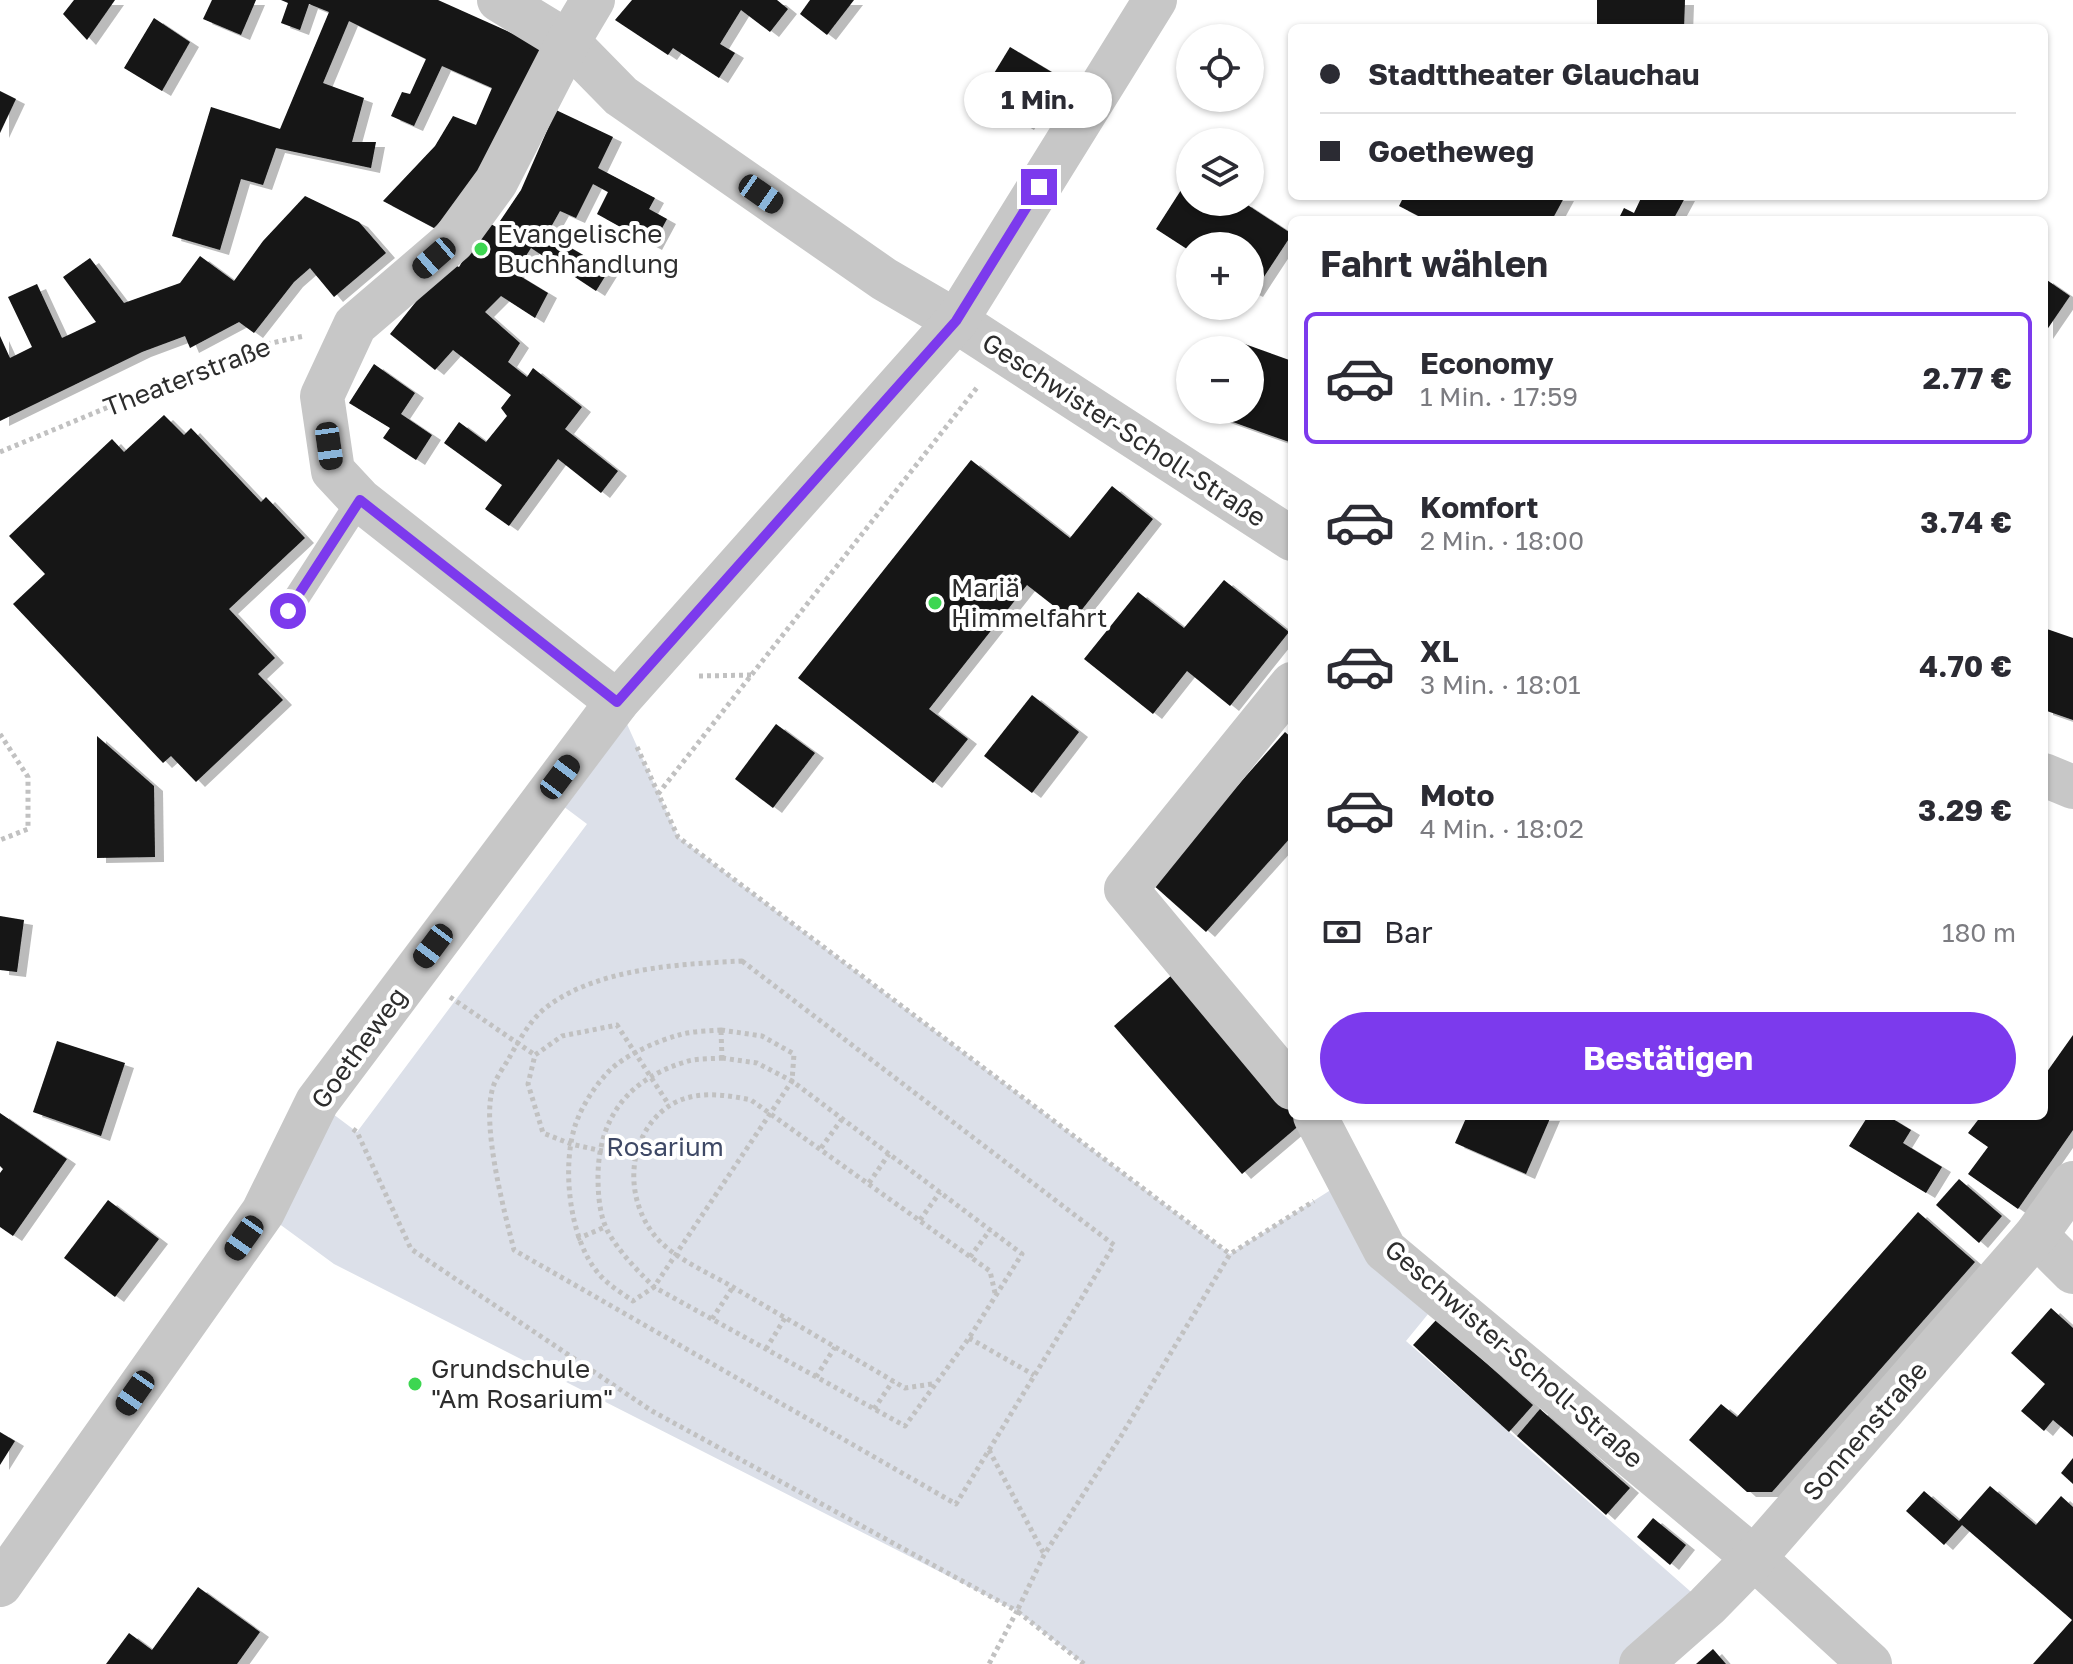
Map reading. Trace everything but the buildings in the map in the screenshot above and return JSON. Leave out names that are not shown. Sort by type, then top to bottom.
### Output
[{"type":"street","name":"Geschwister-Scholl-Straße","points":[[499,0],[568,42],[621,96],[884,279],[956,321],[1288,536]]},
{"type":"street","points":[[593,0],[496,182],[453,241],[355,325],[322,396],[333,471],[360,500],[617,702]]},
{"type":"street","name":"Goetheweg","points":[[0,1585],[263,1212],[317,1102],[617,702],[956,321],[1155,0]]},
{"type":"street","points":[[1288,689],[1126,889],[1288,1083]]},
{"type":"street","points":[[2048,777],[2073,787]]},
{"type":"street","name":"Geschwister-Scholl-Straße","points":[[1317,1120],[1385,1250],[1754,1558],[1870,1664]]},
{"type":"street","name":"Sonnenstraße","points":[[1641,1664],[1707,1606],[1754,1558],[2036,1235],[2073,1183]]},
{"type":"street","points":[[2036,1235],[2073,1272]]},
{"type":"lane","points":[[288,611],[360,500]]},
{"type":"path","name":"Theaterstraße","points":[[0,452],[253,347],[355,325]]},
{"type":"path","points":[[658,794],[1004,353]]},
{"type":"path","points":[[617,702],[678,837],[1230,1254]]},
{"type":"path","points":[[0,734],[28,777],[28,829],[0,840]]},
{"type":"path","points":[[742,961],[1114,1245],[1034,1375],[956,1504],[514,1250],[498,1190],[490,1124],[493,1087],[517,1043],[546,1007],[590,983],[679,964],[742,961]]},
{"type":"path","points":[[414,972],[535,1055]]},
{"type":"path","points":[[634,1158],[571,1144],[543,1133],[528,1084],[535,1055],[562,1036],[617,1025],[669,1105]]},
{"type":"path","points":[[721,1030],[722,1058]]},
{"type":"path","points":[[721,1030],[762,1036],[794,1054],[792,1081],[654,1287],[633,1301],[599,1275],[577,1239],[570,1197],[571,1144],[576,1123],[589,1096],[610,1069],[636,1053],[679,1034],[721,1030]]},
{"type":"path","points":[[722,1058],[757,1063],[792,1081],[1022,1254],[969,1338],[905,1426],[654,1287],[626,1259],[605,1227],[598,1196],[599,1149],[612,1112],[651,1077],[686,1061],[722,1058]]},
{"type":"path","points":[[933,1384],[905,1388],[676,1253],[656,1238],[640,1214],[634,1190],[634,1158],[645,1131],[669,1105],[689,1097],[719,1093],[751,1100],[990,1271],[995,1294]]},
{"type":"path","points":[[821,1148],[842,1119]]},
{"type":"path","points":[[357,1132],[411,1249],[652,1411],[1017,1611],[1084,1664]]},
{"type":"path","points":[[869,1183],[889,1154]]},
{"type":"path","points":[[989,1664],[1044,1555],[1121,1436],[1230,1254],[1348,1179]]},
{"type":"path","points":[[920,1220],[940,1192]]},
{"type":"path","points":[[577,1239],[605,1227]]},
{"type":"path","points":[[970,1257],[990,1230]]},
{"type":"path","points":[[712,1319],[733,1287]]},
{"type":"path","points":[[766,1349],[785,1318]]},
{"type":"path","points":[[969,1338],[1034,1375]]},
{"type":"path","points":[[816,1377],[835,1347]]},
{"type":"path","points":[[874,1409],[893,1381]]},
{"type":"path","points":[[989,1449],[1044,1555]]},
{"type":"green space","name":"Rosarium","points":[[617,702],[678,837],[1230,1254],[1348,1179],[1442,1297],[1406,1341],[1707,1606],[1641,1664],[1084,1664],[1017,1611],[334,1264],[263,1212],[317,1102],[357,1132],[587,824],[547,794]]},
{"type":"place","name":"Evangelische Buchhandlung","points":[[481,249]]},
{"type":"place","name":"Mariä Himmelfahrt","points":[[935,603]]},
{"type":"place","name":"Grundschule \"Am Rosarium\"","points":[[415,1384]]},
{"type":"route","points":[[288,611],[360,500],[617,702],[956,321],[1039,187]]}]
